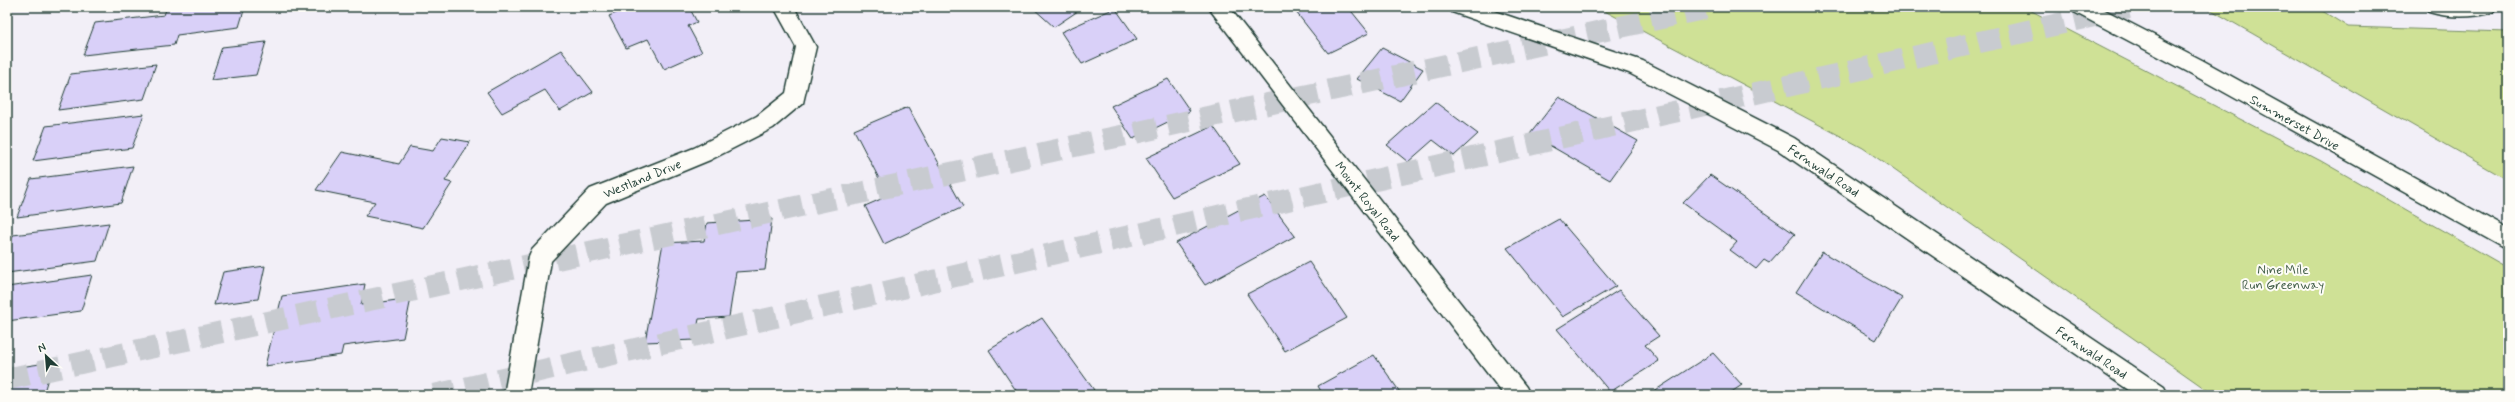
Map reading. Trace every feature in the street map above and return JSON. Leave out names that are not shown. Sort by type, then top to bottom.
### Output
[{"type":"street","name":"Westland Drive","points":[[516,395],[540,257],[550,246],[598,196],[702,154],[765,122],[796,97],[806,47],[784,7]]},
{"type":"street","name":"Mount Royal Road","points":[[1218,7],[1518,395]]},
{"type":"street","name":"Fernwald Road","points":[[1459,7],[1636,68],[1786,144],[2156,395]]},
{"type":"street","name":"Summerset Drive","points":[[2081,7],[2195,66],[2508,240]]},
{"type":"lane","points":[[2435,7],[2458,10],[2487,7]]},
{"type":"green space","name":"Nine Mile Run Greenway","points":[[1597,7],[2024,7],[2321,161],[2508,268],[2508,395],[2214,395],[1863,148]]},
{"type":"green space","points":[[2206,7],[2316,7],[2348,27],[2508,32],[2508,180]]},
{"type":"building","points":[[167,7],[245,7],[239,27],[177,35],[174,45],[83,55],[95,23],[164,15]]},
{"type":"building","points":[[619,7],[689,7],[697,22],[688,26],[702,52],[664,69],[648,39],[626,48],[609,16],[621,11]]},
{"type":"building","points":[[1032,7],[1084,7],[1054,27]]},
{"type":"building","points":[[1292,7],[1348,7],[1369,33],[1328,53]]},
{"type":"building","points":[[1115,8],[1137,39],[1082,64],[1061,32]]},
{"type":"building","points":[[266,42],[256,75],[211,80],[222,47]]},
{"type":"building","points":[[1382,48],[1423,69],[1400,101],[1357,79]]},
{"type":"building","points":[[561,50],[593,92],[560,111],[545,90],[502,113],[487,92]]},
{"type":"building","points":[[156,64],[144,99],[58,110],[71,74]]},
{"type":"building","points":[[1168,79],[1190,111],[1133,139],[1111,106]]},
{"type":"building","points":[[1559,97],[1638,141],[1610,180],[1530,134]]},
{"type":"building","points":[[1435,102],[1478,134],[1454,156],[1433,140],[1408,162],[1387,145]]},
{"type":"building","points":[[908,107],[963,207],[884,244],[865,206],[888,196],[854,130]]},
{"type":"building","points":[[144,114],[132,148],[33,161],[46,126]]},
{"type":"building","points":[[1213,126],[1240,164],[1172,197],[1146,158]]},
{"type":"building","points":[[442,137],[470,142],[445,181],[452,183],[423,228],[365,216],[375,202],[316,190],[342,152],[399,164],[410,147],[433,151]]},
{"type":"building","points":[[133,166],[121,203],[17,217],[31,179]]},
{"type":"building","points":[[1710,175],[1795,234],[1769,263],[1764,260],[1756,269],[1730,250],[1737,242],[1683,203]]},
{"type":"building","points":[[1265,196],[1295,236],[1205,285],[1176,243]]},
{"type":"building","points":[[772,219],[765,270],[736,272],[729,317],[699,319],[695,340],[645,342],[663,243],[704,241],[707,223]]},
{"type":"building","points":[[1559,219],[1616,286],[1563,317],[1507,248]]},
{"type":"building","points":[[109,223],[97,261],[7,273],[7,252],[13,235]]},
{"type":"building","points":[[1822,252],[1902,298],[1876,340],[1796,292]]},
{"type":"building","points":[[1309,262],[1347,318],[1285,351],[1247,294]]},
{"type":"building","points":[[265,266],[258,299],[214,305],[223,272]]},
{"type":"building","points":[[92,275],[81,311],[7,321],[7,287]]},
{"type":"building","points":[[365,284],[361,305],[411,298],[403,338],[343,346],[341,355],[265,366],[282,296]]},
{"type":"building","points":[[1619,290],[1659,336],[1645,345],[1659,361],[1610,392],[1557,329]]},
{"type":"building","points":[[1042,318],[1094,390],[1086,395],[1019,395],[989,350]]},
{"type":"building","points":[[1713,353],[1742,385],[1727,395],[1648,395]]},
{"type":"building","points":[[1374,355],[1402,395],[1323,395],[1318,386]]},
{"type":"building","points":[[53,362],[43,395],[7,395],[7,369]]},
{"type":"tunnel","points":[[7,379],[1712,7]]},
{"type":"tunnel","points":[[434,395],[2133,7]]}]
